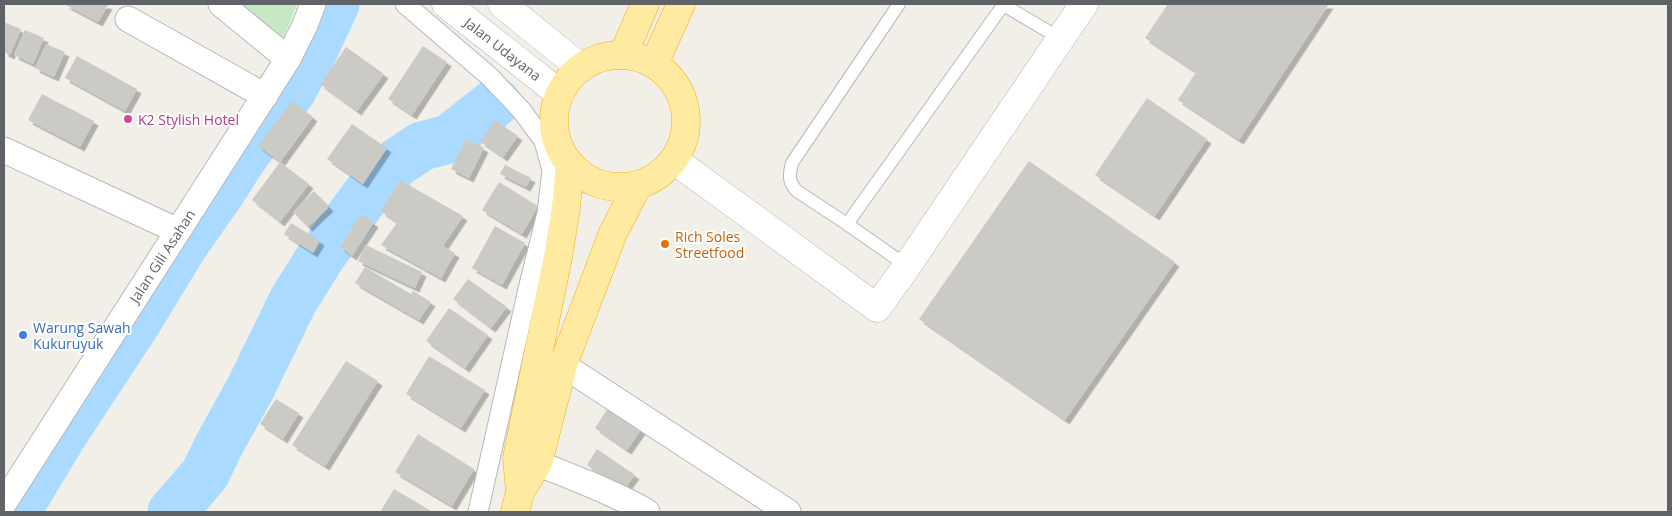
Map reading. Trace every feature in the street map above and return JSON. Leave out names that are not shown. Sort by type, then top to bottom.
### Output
[{"type":"highway","points":[[622,55],[645,4]]},
{"type":"highway","points":[[654,64],[681,4]]},
{"type":"highway","points":[[622,55],[645,59],[663,71],[677,88],[685,108],[686,130],[684,140],[674,160],[658,176],[638,185],[606,186],[586,178],[570,164],[558,146],[554,115],[560,94],[569,80],[581,68],[601,58],[622,55]]},
{"type":"highway","points":[[528,461],[566,208],[570,164]]},
{"type":"highway","points":[[517,502],[528,461],[613,233],[638,185]]},
{"type":"street","points":[[221,4],[288,59]]},
{"type":"street","name":"Jalan Gili Asahan","points":[[4,503],[10,479],[178,231],[288,59],[313,4]]},
{"type":"street","points":[[404,4],[490,77],[522,111],[544,141],[552,170],[547,213],[528,285],[478,512]]},
{"type":"street","name":"Jalan Udayana","points":[[446,4],[560,94]]},
{"type":"street","points":[[502,4],[581,68]]},
{"type":"street","points":[[674,160],[877,308],[1084,4]]},
{"type":"street","points":[[128,19],[265,96]]},
{"type":"street","points":[[4,150],[178,231]]},
{"type":"street","points":[[563,366],[788,512]]},
{"type":"street","points":[[528,461],[581,480],[637,505],[647,512]]},
{"type":"lane","points":[[899,4],[792,163],[789,179],[797,191],[907,266]]},
{"type":"lane","points":[[847,224],[1003,4],[1061,39]]},
{"type":"green space","points":[[230,4],[297,4],[280,46]]},
{"type":"building","points":[[64,4],[106,4],[108,5],[98,22]]},
{"type":"building","points":[[1168,4],[1329,4],[1239,140],[1178,100],[1196,72],[1145,38]]},
{"type":"building","points":[[4,22],[21,29],[10,55],[4,52]]},
{"type":"building","points":[[25,30],[44,38],[33,64],[14,55]]},
{"type":"building","points":[[46,44],[65,52],[54,77],[35,68]]},
{"type":"building","points":[[423,46],[447,62],[412,115],[388,99]]},
{"type":"building","points":[[346,47],[384,74],[357,111],[320,84]]},
{"type":"building","points":[[77,56],[137,89],[125,111],[65,78]]},
{"type":"building","points":[[42,94],[94,121],[80,147],[28,120]]},
{"type":"building","points":[[1147,98],[1207,139],[1155,216],[1095,175]]},
{"type":"building","points":[[292,101],[313,117],[280,162],[258,146]]},
{"type":"building","points":[[495,120],[518,136],[503,157],[480,141]]},
{"type":"building","points":[[352,124],[387,148],[363,184],[327,159]]},
{"type":"building","points":[[466,139],[484,148],[469,178],[451,169]]},
{"type":"building","points":[[1029,161],[1175,262],[1065,420],[919,319]]},
{"type":"building","points":[[280,162],[309,184],[280,222],[252,200]]},
{"type":"building","points":[[505,165],[531,178],[526,187],[500,174]]},
{"type":"building","points":[[400,180],[463,216],[443,246],[455,253],[441,278],[381,245],[397,223],[381,211]]},
{"type":"building","points":[[499,182],[538,206],[522,234],[482,210]]},
{"type":"building","points":[[314,191],[329,207],[308,227],[293,212]]},
{"type":"building","points":[[361,214],[374,223],[352,256],[340,247]]},
{"type":"building","points":[[291,223],[320,241],[313,253],[284,234]]},
{"type":"building","points":[[495,226],[525,243],[502,285],[472,268]]},
{"type":"building","points":[[366,245],[422,272],[415,288],[358,261]]},
{"type":"building","points":[[365,267],[411,294],[413,291],[431,302],[419,320],[355,283]]},
{"type":"building","points":[[468,279],[507,307],[491,328],[453,299]]},
{"type":"building","points":[[449,308],[488,335],[465,368],[426,341]]},
{"type":"building","points":[[429,356],[485,390],[461,428],[406,394]]},
{"type":"building","points":[[346,361],[378,381],[325,466],[292,445]]},
{"type":"building","points":[[276,399],[299,413],[283,439],[260,424]]},
{"type":"building","points":[[608,408],[641,430],[627,450],[595,428]]},
{"type":"building","points":[[418,434],[474,469],[452,506],[395,472]]},
{"type":"building","points":[[597,449],[635,475],[623,491],[587,465]]},
{"type":"building","points":[[394,489],[433,512],[380,512]]},
{"type":"waterway","points":[[16,512],[63,434],[136,323],[183,246],[243,157],[292,90],[335,4]]},
{"type":"waterway","points":[[172,512],[205,474],[250,389],[293,301],[321,256],[375,183],[398,162],[422,146],[449,139],[496,102]]},
{"type":"place","name":"K2 Stylish Hotel","points":[[128,119]]},
{"type":"place","name":"Rich Soles Streetfood","points":[[665,244]]},
{"type":"place","name":"Warung Sawah Kukuruyuk","points":[[23,335]]}]
